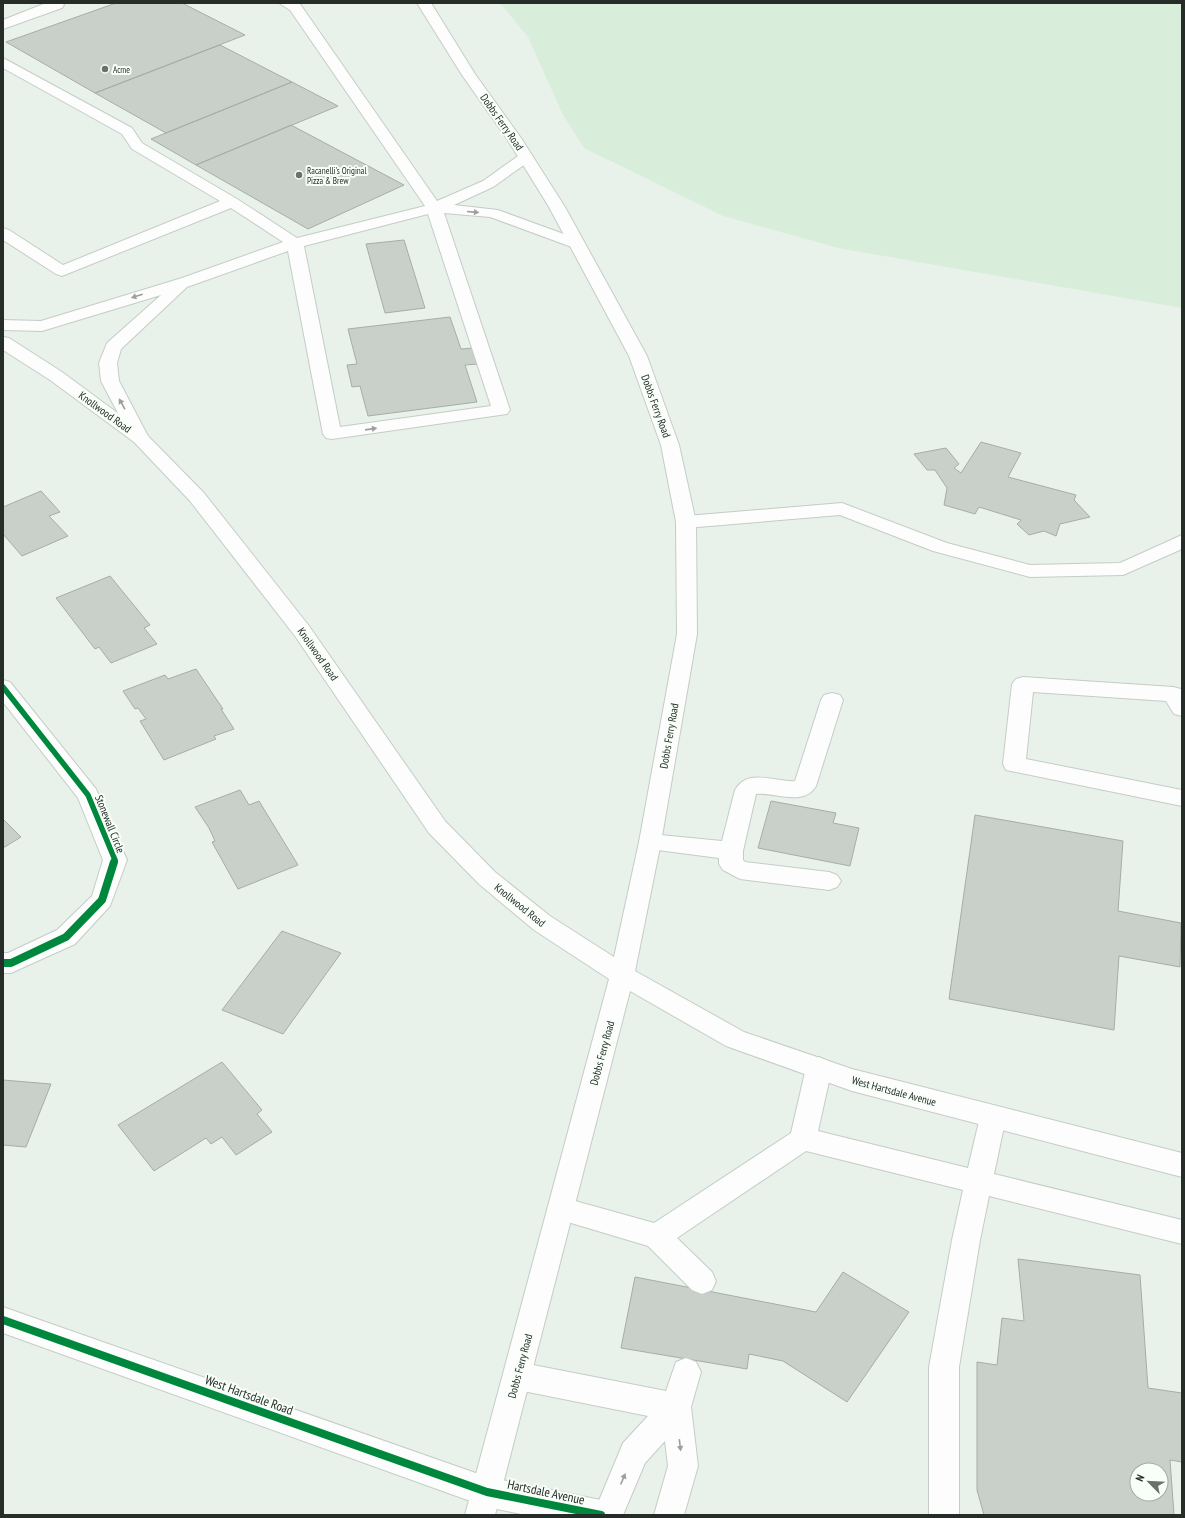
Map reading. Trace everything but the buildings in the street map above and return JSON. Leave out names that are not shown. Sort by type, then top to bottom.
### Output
[{"type":"main road","points":[[3,62],[127,131],[137,146],[232,202],[295,243],[332,434],[501,410],[434,208],[295,7],[286,3]]},
{"type":"main road","name":"Dobbs Ferry Road","points":[[426,3],[469,75],[526,157],[577,244],[638,356],[670,445],[686,522],[687,634],[650,842],[622,975],[484,1503]]},
{"type":"main road","points":[[3,25],[58,4]]},
{"type":"main road","points":[[3,325],[42,326],[188,280],[295,243],[434,208],[488,184],[526,157]]},
{"type":"main road","points":[[3,233],[62,271],[232,202]]},
{"type":"main road","points":[[434,208],[492,214],[577,244]]},
{"type":"main road","points":[[140,438],[110,381],[108,363],[113,346],[168,295],[188,280]]},
{"type":"main road","name":"Knollwood Road","points":[[3,342],[56,376],[140,438],[197,497],[302,631],[437,826],[487,878],[542,923],[622,975]]},
{"type":"main road","points":[[686,522],[842,509],[940,547],[1030,571],[1123,569],[1182,541]]},
{"type":"main road","points":[[1182,709],[1173,694],[1023,684],[1014,764],[1182,798]]},
{"type":"main road","name":"Stonewall Circle","points":[[3,687],[88,795],[115,860],[102,900],[66,937],[12,963],[3,963]]},
{"type":"main road","points":[[829,881],[740,870],[731,864],[730,851],[746,790],[753,785],[797,790],[805,786],[832,700]]},
{"type":"main road","points":[[650,842],[730,851]]},
{"type":"main road","name":"West Hartsdale Avenue","points":[[622,975],[735,1039],[852,1080],[1182,1165]]},
{"type":"main road","points":[[657,1236],[803,1139],[818,1068]]},
{"type":"main road","points":[[944,1515],[944,1367],[966,1240],[993,1117]]},
{"type":"main road","points":[[803,1139],[1182,1232]]},
{"type":"main road","points":[[561,1209],[657,1236],[702,1280]]},
{"type":"main road","name":"West Hartsdale Road","points":[[3,1320],[484,1503]]},
{"type":"main road","points":[[669,1515],[683,1466],[676,1407],[686,1372]]},
{"type":"main road","points":[[518,1376],[676,1407]]},
{"type":"main road","points":[[608,1515],[634,1452],[676,1407]]},
{"type":"main road","name":"Hartsdale Avenue","points":[[484,1503],[601,1515]]},
{"type":"green space","points":[[500,3],[1182,3],[1182,308],[838,248],[723,216],[584,148],[563,115],[528,37]]},
{"type":"cycle path","points":[[3,687],[88,795],[115,860],[102,900],[66,937],[11,963],[3,963]]},
{"type":"cycle path","points":[[3,1320],[487,1492],[601,1515]]},
{"type":"place","name":"Acme","points":[[105,69]]},
{"type":"place","name":"Racanelli's Original Pizza & Brew","points":[[299,175]]}]
